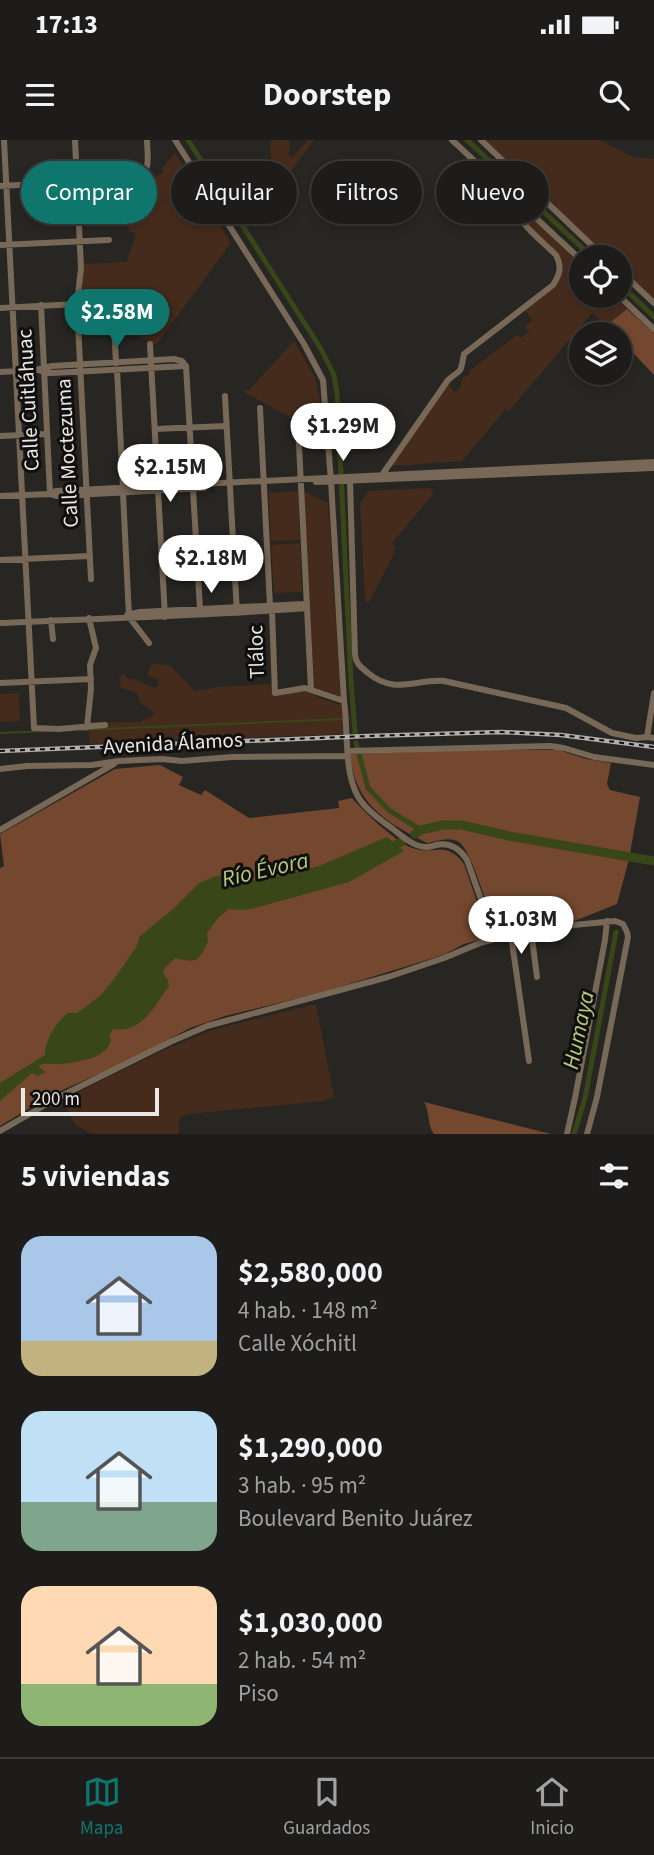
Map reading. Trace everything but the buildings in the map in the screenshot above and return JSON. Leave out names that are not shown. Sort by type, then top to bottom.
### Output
[{"type":"street","points":[[5,140],[3,185],[10,244],[34,728],[105,726]]},
{"type":"street","name":"Calle Moctezuma","points":[[75,140],[76,161]]},
{"type":"street","points":[[147,140],[148,161]]},
{"type":"street","points":[[174,140],[321,375],[326,396],[333,479],[347,763],[355,792],[375,816],[418,845],[430,847],[444,844],[454,846],[462,852],[495,939]]},
{"type":"street","points":[[452,140],[475,161]]},
{"type":"street","points":[[481,140],[591,245]]},
{"type":"street","points":[[3,185],[21,184]]},
{"type":"street","name":"Calle Moctezuma","points":[[79,224],[82,268],[77,304],[91,579]]},
{"type":"street","points":[[382,475],[448,380],[459,374],[464,354],[553,285],[559,275],[561,270],[556,255],[525,224]]},
{"type":"street","points":[[542,224],[569,249]]},
{"type":"street","points":[[0,245],[109,240]]},
{"type":"street","points":[[632,282],[654,303]]},
{"type":"street","points":[[0,308],[77,304]]},
{"type":"street","name":"Calle Cuitláhuac","points":[[41,305],[50,494]]},
{"type":"street","points":[[632,308],[654,329]]},
{"type":"street","points":[[114,325],[127,616],[149,643]]},
{"type":"street","points":[[150,344],[165,614]]},
{"type":"street","points":[[0,372],[152,364],[179,360],[186,366],[200,609]]},
{"type":"street","points":[[225,396],[237,610]]},
{"type":"street","name":"Tláloc","points":[[260,408],[275,693],[299,688],[312,689]]},
{"type":"street","points":[[298,424],[312,689],[344,701]]},
{"type":"street","points":[[155,429],[226,426]]},
{"type":"street","points":[[0,436],[47,434]]},
{"type":"street","points":[[0,496],[54,496],[382,475],[654,462]]},
{"type":"street","points":[[349,478],[654,468]]},
{"type":"street","points":[[349,478],[355,655],[358,664],[378,681],[398,686],[437,681],[453,683],[566,708],[612,733],[636,738],[650,738],[654,693]]},
{"type":"street","points":[[161,550],[233,547]]},
{"type":"street","points":[[0,560],[90,556]]},
{"type":"street","points":[[0,623],[307,606]]},
{"type":"street","points":[[165,614],[200,609],[237,610]]},
{"type":"street","points":[[87,727],[90,665],[96,649],[89,618]]},
{"type":"street","points":[[51,620],[53,639]]},
{"type":"street","points":[[0,683],[90,679]]},
{"type":"street","name":"Avenida Álamos","points":[[0,769],[162,759],[182,761],[427,748],[550,746],[594,757],[654,765]]},
{"type":"street","points":[[0,830],[119,761]]},
{"type":"street","points":[[0,1132],[59,1097],[191,1032],[387,977],[495,939],[531,931],[607,921],[619,922],[623,924],[628,937],[597,1097],[587,1134]]},
{"type":"street","points":[[567,1134],[607,921]]},
{"type":"street","points":[[531,931],[537,977]]},
{"type":"street","points":[[511,935],[529,1060]]},
{"type":"shaded area","points":[[273,140],[290,140],[289,156],[293,157],[308,140],[314,140],[297,163],[270,161],[270,143]]},
{"type":"shaded area","points":[[481,140],[599,140],[633,157],[654,159],[654,302],[632,281],[632,245],[592,245],[549,204],[549,161],[503,161]]},
{"type":"shaded area","points":[[175,153],[180,161],[171,161],[171,224],[219,224],[231,243],[156,345],[105,320],[82,300],[80,285],[82,264],[127,262],[136,233],[129,232],[129,224],[157,224],[157,176],[163,173],[162,168]]},
{"type":"shaded area","points":[[527,224],[538,224],[569,254],[569,308],[627,309],[611,322],[602,322],[592,313],[584,322],[569,322],[569,340],[462,461],[391,466],[449,381],[455,392],[460,388],[462,378],[471,374],[469,371],[517,335],[521,338],[529,331],[525,326],[533,320],[522,307],[551,286],[561,265]]},
{"type":"shaded area","points":[[627,309],[654,333],[654,375],[632,352],[632,322],[611,322]]},
{"type":"shaded area","points":[[294,341],[315,377],[320,399],[321,434],[242,391],[249,390]]},
{"type":"shaded area","points":[[430,488],[434,493],[392,543],[395,546],[393,556],[369,602],[366,602],[360,503],[369,491]]},
{"type":"shaded area","points":[[298,491],[300,540],[271,541],[269,493]]},
{"type":"shaded area","points":[[303,491],[328,503],[341,700],[323,694],[314,687]]},
{"type":"shaded area","points":[[300,543],[302,592],[274,593],[271,545]]},
{"type":"shaded area","points":[[151,664],[170,665],[195,691],[273,684],[273,694],[310,691],[319,698],[341,705],[345,723],[343,734],[89,744],[89,722],[139,722],[155,713],[140,703],[138,693],[121,688],[119,676],[125,674],[127,679],[155,688],[159,684],[158,679],[148,676]]},
{"type":"shaded area","points":[[19,693],[20,721],[0,722],[0,694]]},
{"type":"shaded area","points":[[559,750],[586,759],[611,763],[607,784],[610,790],[640,797],[629,859],[617,904],[572,922],[532,920],[496,933],[475,870],[464,848],[451,839],[427,843],[375,810],[358,786],[350,754]]},
{"type":"shaded area","points":[[160,765],[183,777],[179,785],[201,795],[205,790],[249,818],[339,808],[338,801],[352,798],[379,825],[404,844],[418,850],[451,852],[464,864],[489,937],[464,944],[443,955],[320,993],[225,1016],[190,1028],[124,1063],[53,1094],[0,1126],[0,868],[4,866],[0,834],[115,769]]},
{"type":"shaded area","points":[[387,837],[404,851],[349,882],[251,909],[229,909],[207,933],[208,942],[199,958],[188,961],[175,958],[165,968],[163,973],[169,986],[140,1023],[123,1029],[113,1029],[108,1047],[97,1056],[76,1062],[39,1065],[46,1072],[38,1076],[32,1073],[0,1101],[0,1083],[45,1055],[49,1037],[59,1021],[68,1013],[77,1013],[100,996],[137,946],[139,937],[199,883],[232,872],[248,881],[281,876],[319,866]]},
{"type":"shaded area","points":[[316,1004],[334,1097],[324,1101],[188,1114],[180,1118],[178,1134],[92,1134],[75,1124],[62,1100],[164,1050],[212,1030]]},
{"type":"shaded area","points":[[424,1102],[551,1134],[434,1134]]},
{"type":"waterway","points":[[188,140],[321,349],[334,375],[355,733]]},
{"type":"waterway","name":"Humaya","points":[[467,140],[579,245]]},
{"type":"waterway","name":"Humaya","points":[[632,296],[654,317]]},
{"type":"waterway","points":[[81,730],[342,719]]},
{"type":"waterway","points":[[0,733],[48,731]]},
{"type":"waterway","points":[[356,743],[368,788],[390,811],[421,830]]},
{"type":"waterway","name":"Río Évora","points":[[415,834],[443,825],[462,825],[509,836],[654,861]]},
{"type":"waterway","name":"Río Évora","points":[[386,850],[401,842]]},
{"type":"waterway","name":"Humaya","points":[[574,1134],[585,1098],[616,932]]},
{"type":"railway","points":[[0,751],[501,732],[561,735],[654,747]]}]
